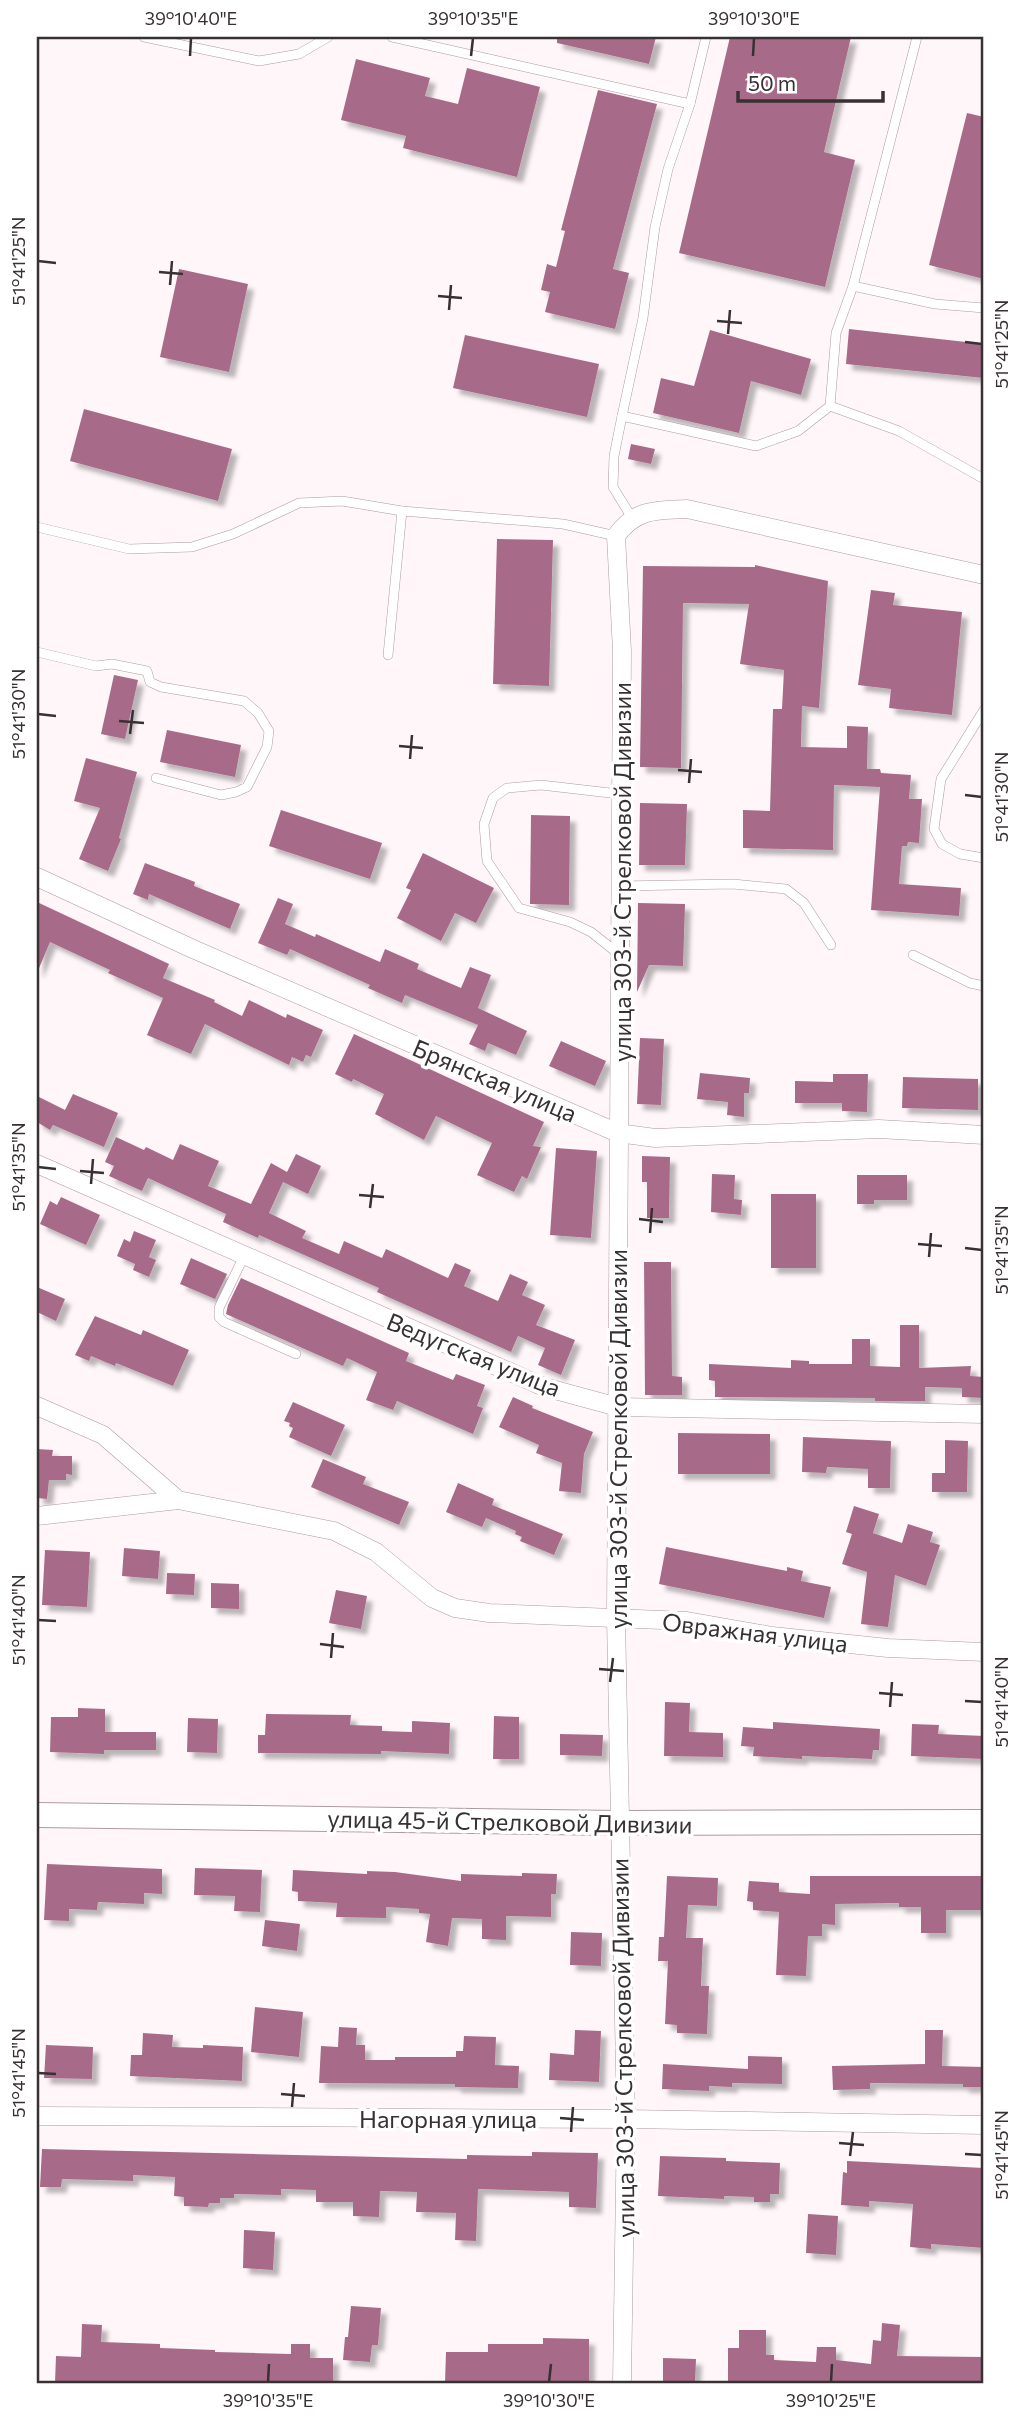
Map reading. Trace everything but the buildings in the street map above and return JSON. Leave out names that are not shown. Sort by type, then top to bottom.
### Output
[{"type":"main road","name":"улица 45-й Стрелковой Дивизии","points":[[37,1815],[619,1823],[984,1822]]},
{"type":"street","points":[[616,536],[632,518],[655,510],[687,509],[984,575]]},
{"type":"street","name":"улица 303-й Стрелковой Дивизии","points":[[616,536],[622,650],[616,1618],[626,2119],[622,2383]]},
{"type":"street","name":"Брянская улица","points":[[37,877],[193,949],[618,1133],[655,1138],[879,1129],[984,1135]]},
{"type":"street","name":"Ведугская улица","points":[[37,1164],[544,1387],[618,1407],[984,1415]]},
{"type":"street","name":"Овражная улица","points":[[37,1406],[103,1435],[178,1500],[334,1531],[376,1552],[432,1598],[455,1608],[489,1614],[687,1621],[772,1636],[888,1648],[984,1652]]},
{"type":"street","points":[[37,1516],[178,1500]]},
{"type":"street","name":"Нагорная улица","points":[[37,2116],[984,2124]]},
{"type":"lane","points":[[144,37],[259,61],[299,54],[328,37]]},
{"type":"lane","points":[[393,37],[690,104]]},
{"type":"lane","points":[[632,518],[613,487],[614,456],[643,318],[655,227],[668,169],[690,104],[706,37]]},
{"type":"lane","points":[[622,416],[756,446],[798,430],[830,406],[836,333],[853,286],[917,37]]},
{"type":"lane","points":[[853,286],[934,304],[984,308]]},
{"type":"lane","points":[[830,406],[899,430],[984,479]]},
{"type":"lane","points":[[37,527],[129,549],[192,547],[233,534],[299,503],[342,501],[402,511],[563,524],[616,536]]},
{"type":"lane","points":[[388,654],[402,511]]},
{"type":"lane","points":[[37,652],[96,666],[112,664],[147,671],[150,682],[161,687],[244,701],[258,713],[269,731],[268,747],[247,787],[236,792],[221,795],[156,778]]},
{"type":"lane","points":[[984,710],[941,779],[934,828],[942,844],[960,854],[984,858]]},
{"type":"lane","points":[[620,794],[541,785],[507,788],[493,798],[484,824],[487,862],[519,908],[570,922],[591,932],[620,955]]},
{"type":"lane","points":[[619,886],[733,884],[786,889],[804,903],[831,945]]},
{"type":"lane","points":[[913,955],[970,983],[984,986]]},
{"type":"lane","points":[[244,1255],[219,1308],[219,1317],[223,1322],[296,1354]]}]
